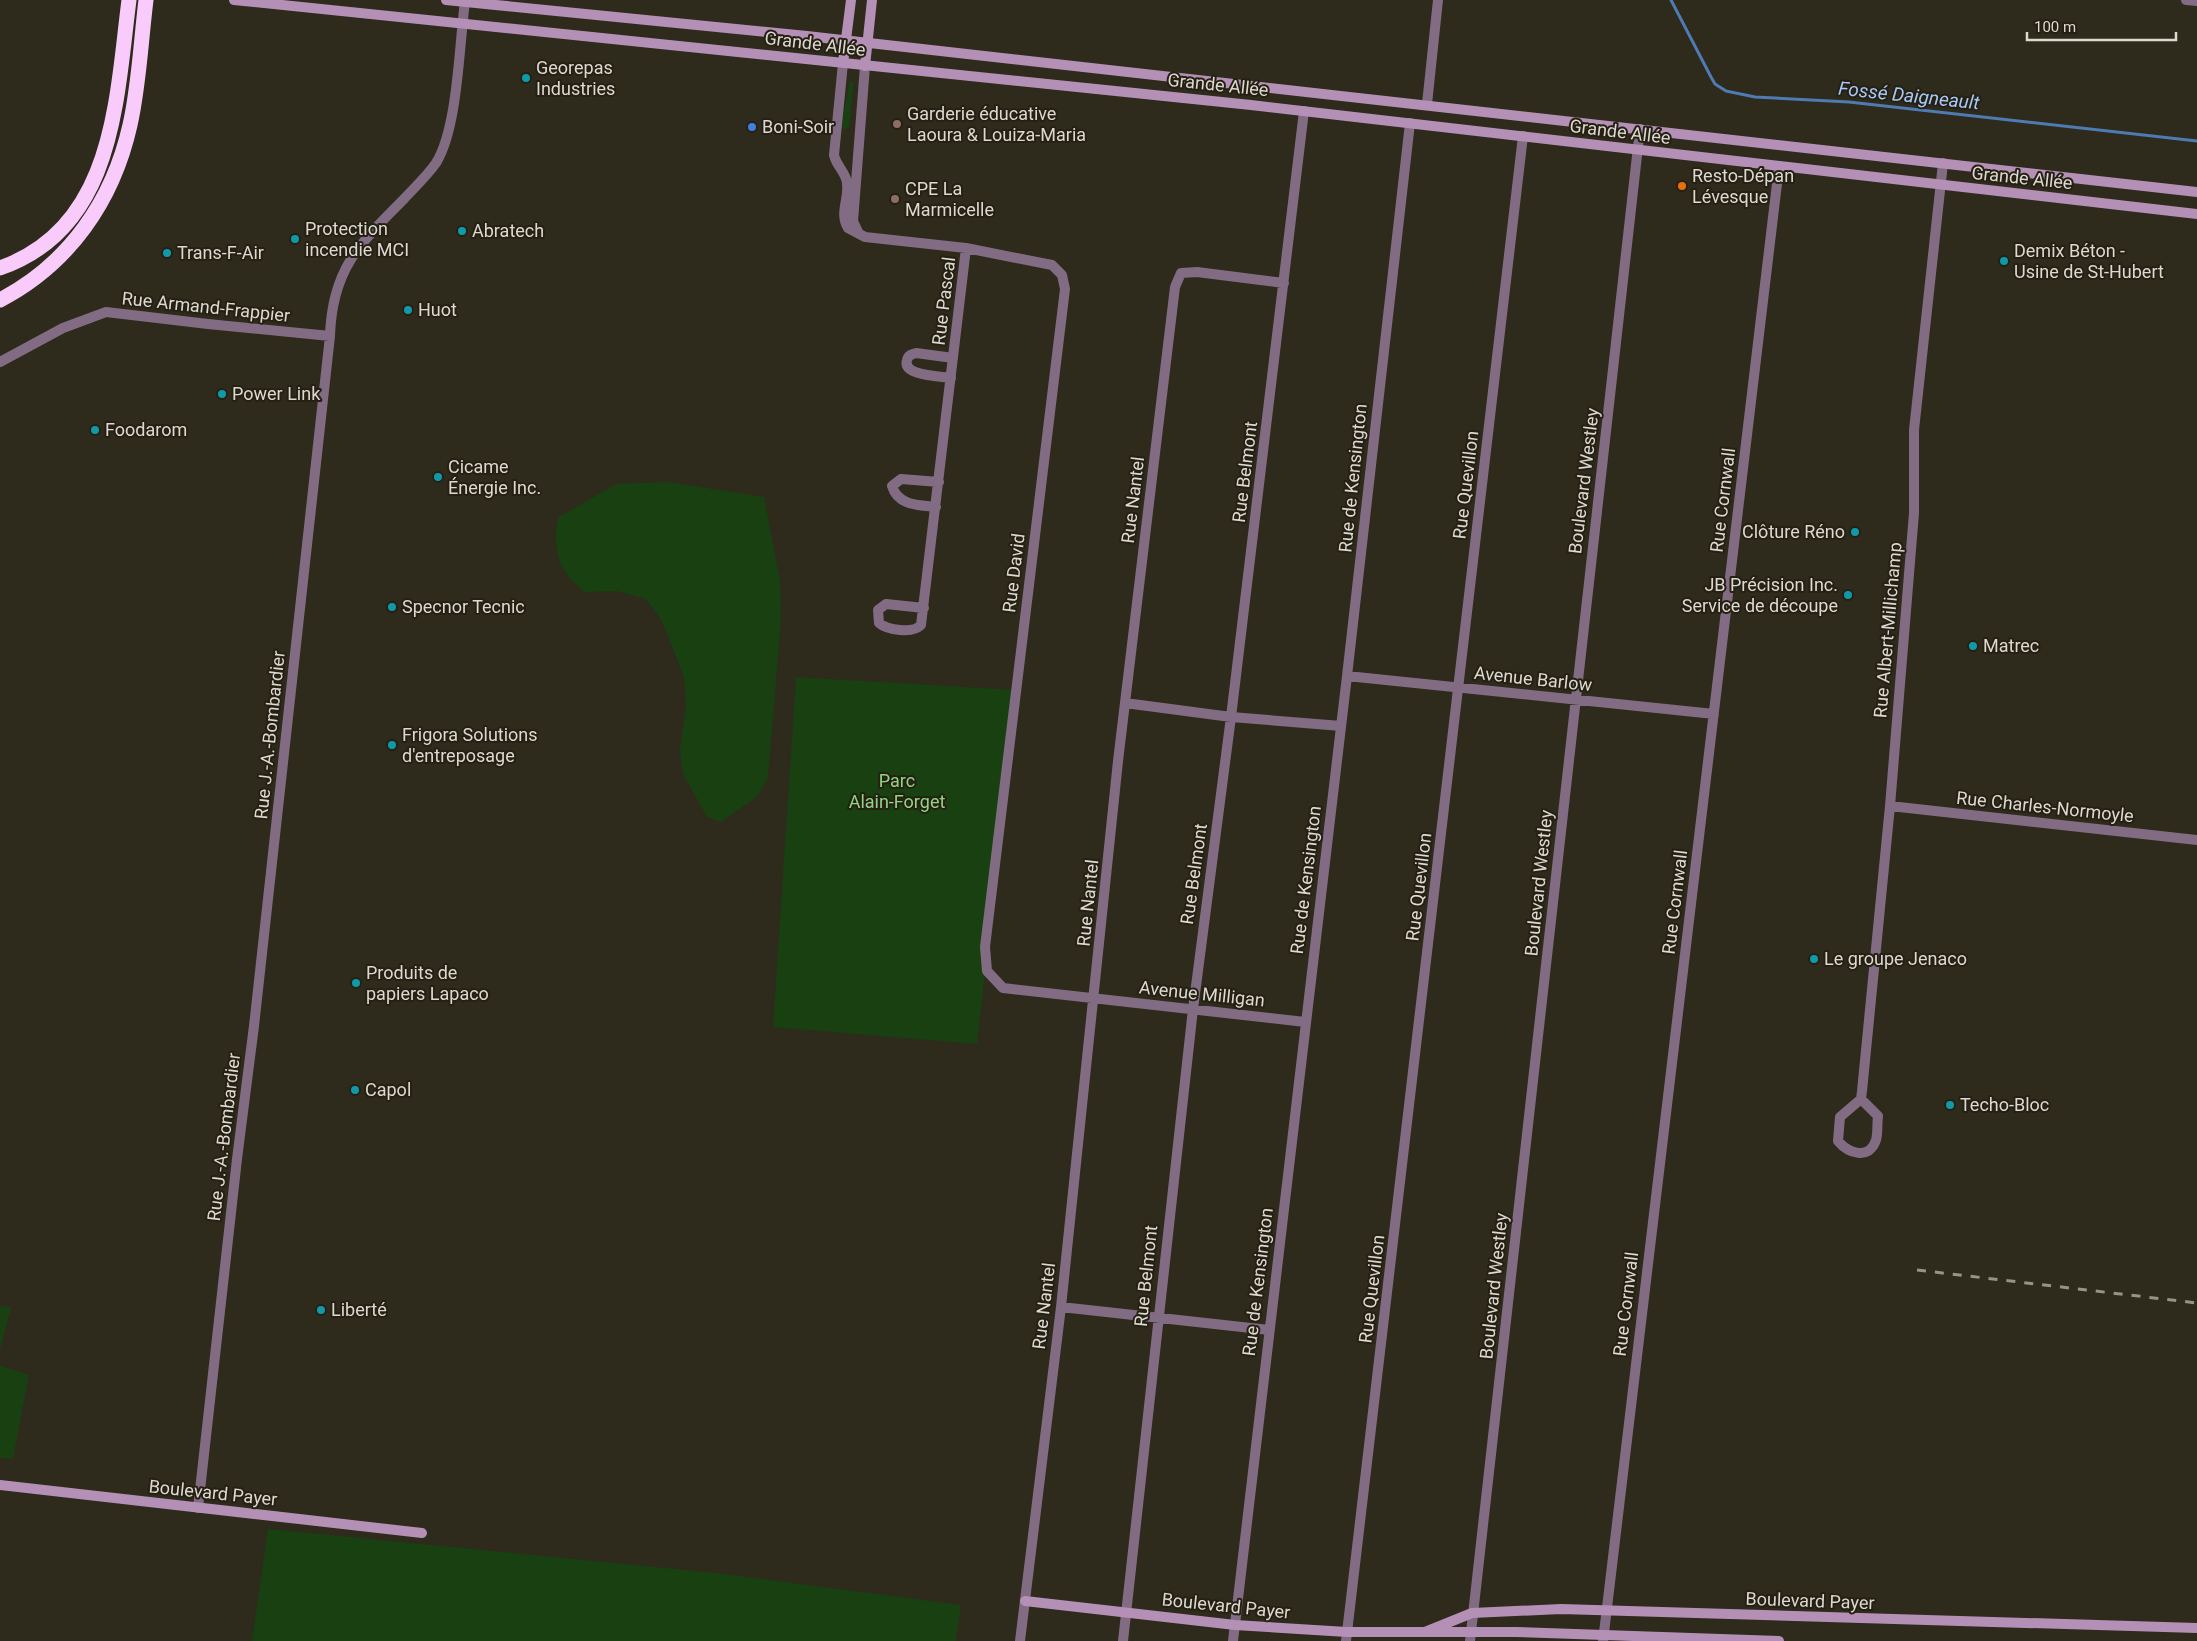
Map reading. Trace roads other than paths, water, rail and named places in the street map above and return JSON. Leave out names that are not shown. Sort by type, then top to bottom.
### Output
[{"type":"highway","points":[[0,268],[30,256],[57,233],[81,202],[97,173],[105,155],[115,114],[129,0]]},
{"type":"highway","points":[[0,300],[34,280],[59,258],[83,231],[107,194],[122,158],[133,115],[146,0]]},
{"type":"main road","name":"Grande Allée","points":[[234,0],[1304,111],[1941,186],[2197,214]]},
{"type":"main road","name":"Grande Allée","points":[[446,0],[846,40],[2197,192]]},
{"type":"main road","points":[[844,63],[851,0]]},
{"type":"main road","points":[[865,66],[872,0]]},
{"type":"main road","name":"Boulevard Payer","points":[[0,1485],[422,1533]]},
{"type":"main road","name":"Boulevard Payer","points":[[1025,1601],[1347,1637],[1425,1632],[1471,1637],[1779,1641]]},
{"type":"main road","name":"Boulevard Payer","points":[[1425,1632],[1472,1613],[1561,1609],[2197,1628]]},
{"type":"street","points":[[1427,104],[1438,0]]},
{"type":"street","points":[[2186,0],[2197,1]]},
{"type":"street","name":"Rue J.-A.-Bombardier","points":[[198,1508],[216,1340],[235,1191],[237,1159],[254,1026],[330,336],[331,312],[340,278],[353,254],[436,162],[450,125],[465,2]]},
{"type":"street","points":[[844,63],[834,154],[836,162],[847,181],[844,220],[850,229],[859,234]]},
{"type":"street","points":[[859,234],[853,222],[865,66]]},
{"type":"street","name":"Rue Belmont","points":[[1123,1641],[1192,1009],[1232,717],[1304,111]]},
{"type":"street","name":"Rue de Kensington","points":[[1233,1641],[1410,123]]},
{"type":"street","name":"Boulevard Westley","points":[[1471,1637],[1472,1613],[1640,129]]},
{"type":"street","name":"Rue Quevillon","points":[[1347,1637],[1523,136]]},
{"type":"street","name":"Rue Albert-Millichamp","points":[[1861,1099],[1890,806],[1916,493],[1914,430],[1943,163]]},
{"type":"street","name":"Rue Cornwall","points":[[1603,1638],[1779,167]]},
{"type":"street","name":"Rue David","points":[[859,234],[881,239],[966,248],[1052,265],[1062,275],[1065,289],[985,947],[988,971],[1004,988],[1095,998]]},
{"type":"street","name":"Rue Pascal","points":[[924,608],[966,248]]},
{"type":"street","name":"Rue Nantel","points":[[1020,1641],[1061,1307],[1125,703],[1175,287],[1181,273],[1196,272],[1284,283]]},
{"type":"street","name":"Rue Armand-Frappier","points":[[0,362],[63,328],[106,312],[330,336]]},
{"type":"street","name":"Rue Pascal","points":[[951,378],[913,372],[908,368],[907,362],[910,355],[916,353],[953,358]]},
{"type":"street","points":[[936,507],[906,503],[898,498],[892,486],[901,479],[939,482]]},
{"type":"street","name":"Avenue Barlow","points":[[1347,676],[1714,714]]},
{"type":"street","points":[[1125,703],[1232,717],[1341,726]]},
{"type":"street","name":"Rue Charles-Normoyle","points":[[1890,806],[2197,840]]},
{"type":"street","name":"Avenue Milligan","points":[[1095,998],[1305,1022]]},
{"type":"street","points":[[1861,1099],[1878,1116],[1876,1141],[1866,1151],[1859,1154],[1845,1149],[1838,1141],[1840,1117],[1861,1099]]},
{"type":"street","points":[[1061,1307],[1269,1330]]},
{"type":"waterway","name":"Fossé Daigneault","points":[[1671,0],[1715,84],[1726,91],[1755,97],[1849,102],[2197,141]]},
{"type":"railway","points":[[1917,1270],[2197,1303]]},
{"type":"place","name":"Georepas Industries","points":[[526,78]]},
{"type":"place","name":"Garderie éducative Laoura & Louiza-Maria","points":[[897,124]]},
{"type":"place","name":"Boni-Soir","points":[[752,127]]},
{"type":"place","name":"Resto-Dépan Lévesque","points":[[1682,186]]},
{"type":"place","name":"CPE La Marmicelle","points":[[895,199]]},
{"type":"place","name":"Abratech","points":[[462,231]]},
{"type":"place","name":"Protection incendie MCI","points":[[295,239]]},
{"type":"place","name":"Trans-F-Air","points":[[167,253]]},
{"type":"place","name":"Demix Béton - Usine de St-Hubert","points":[[2004,261]]},
{"type":"place","name":"Huot","points":[[408,310]]},
{"type":"place","name":"Power Link","points":[[222,394]]},
{"type":"place","name":"Foodarom","points":[[95,430]]},
{"type":"place","name":"Cicame Énergie Inc.","points":[[438,477]]},
{"type":"place","name":"Clôture Réno","points":[[1855,532]]},
{"type":"place","name":"JB Précision Inc. Service de découpe","points":[[1848,595]]},
{"type":"place","name":"Specnor Tecnic","points":[[392,607]]},
{"type":"place","name":"Matrec","points":[[1973,646]]},
{"type":"place","name":"Frigora Solutions d'entreposage","points":[[392,745]]},
{"type":"place","name":"Le groupe Jenaco","points":[[1814,959]]},
{"type":"place","name":"Produits de papiers Lapaco","points":[[356,983]]},
{"type":"place","name":"Capol","points":[[355,1090]]},
{"type":"place","name":"Techo-Bloc","points":[[1950,1105]]},
{"type":"place","name":"Liberté","points":[[321,1310]]},
{"type":"park label","name":"Parc Alain-Forget","points":[[897,791]]}]
